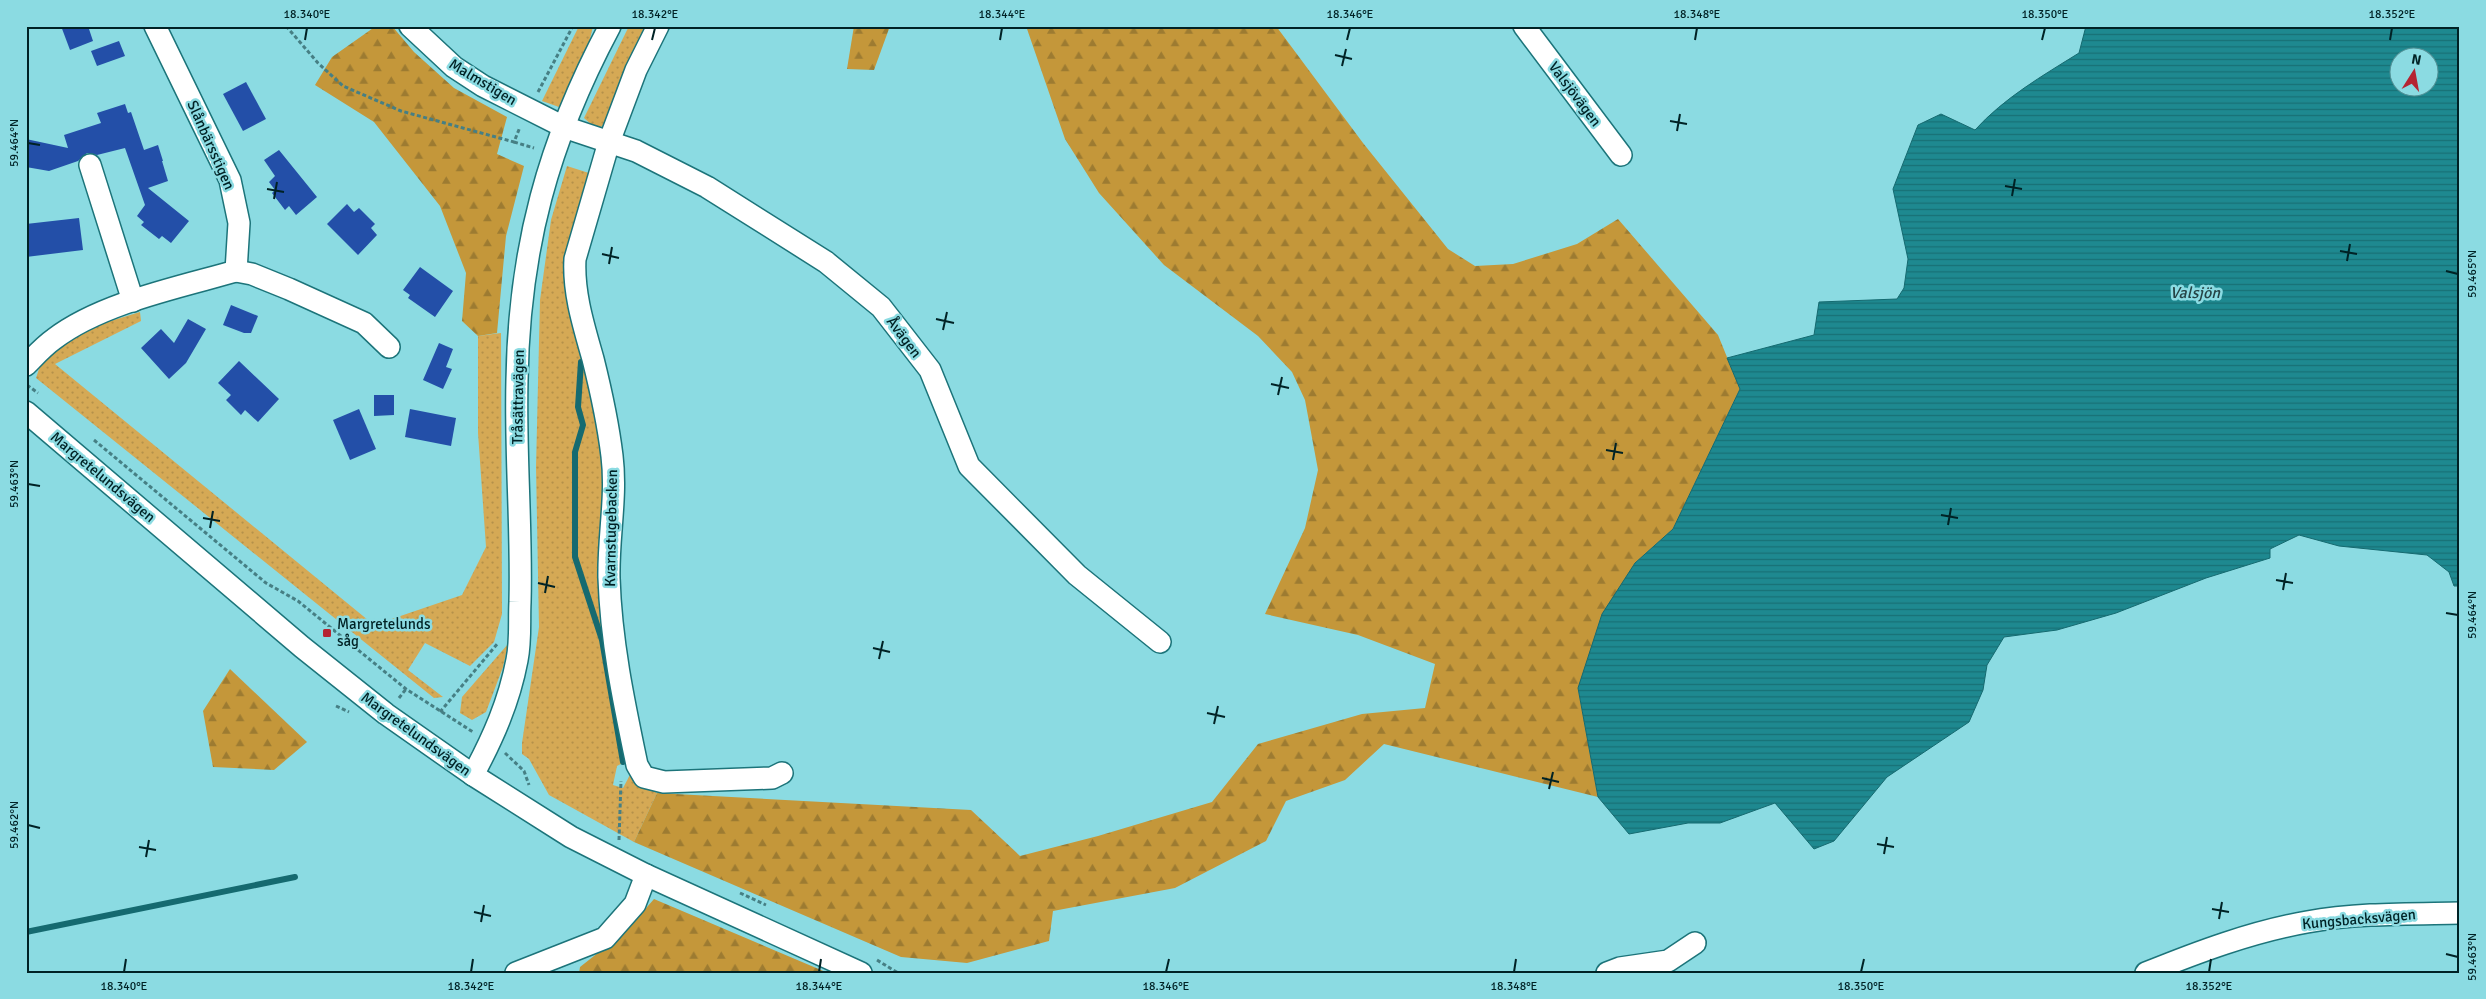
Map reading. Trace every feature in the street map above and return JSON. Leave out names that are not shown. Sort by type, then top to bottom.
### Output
[{"type":"street","name":"Slånbärsstigen","points":[[155,26],[230,180],[239,223],[236,271]]},
{"type":"street","name":"Malmstigen","points":[[410,26],[454,67],[528,110],[564,127]]},
{"type":"street","name":"Tråsättravägen","points":[[473,775],[490,742],[507,701],[518,658],[521,570],[517,475],[517,379],[523,289],[528,249],[540,196],[564,127],[610,26]]},
{"type":"street","name":"Kvarnstugebacken","points":[[637,765],[616,664],[611,618],[609,575],[613,500],[612,458],[604,401],[579,306],[574,272],[575,254],[609,142],[636,70],[658,26]]},
{"type":"street","name":"Valsjövägen","points":[[1530,29],[1621,155]]},
{"type":"street","name":"Åvägen","points":[[564,127],[636,151],[707,187],[826,262],[881,306],[930,370],[969,466],[1077,575],[1160,642]]},
{"type":"street","points":[[90,165],[133,301]]},
{"type":"street","points":[[26,365],[54,339],[69,329],[133,301],[236,271],[252,274],[289,289],[364,323],[389,348]]},
{"type":"street","name":"Margretelundsvägen","points":[[26,412],[302,647],[386,714],[473,775],[571,837],[646,875],[866,965]]},
{"type":"street","points":[[637,765],[644,777],[664,782],[776,777],[782,773]]},
{"type":"street","points":[[516,973],[605,938],[635,904],[646,875]]},
{"type":"street","name":"Kungsbacksvägen","points":[[2146,973],[2221,943],[2307,922],[2398,914],[2460,913]]},
{"type":"street","points":[[1607,973],[1668,960],[1695,943]]},
{"type":"path","points":[[286,26],[318,63],[343,86],[401,111],[514,142],[528,110],[573,26]]},
{"type":"path","points":[[26,384],[41,396]]},
{"type":"path","points":[[86,434],[266,583],[298,601],[427,704],[490,742],[516,762],[534,791]]},
{"type":"path","points":[[610,839],[619,844],[622,780],[626,767],[637,765]]},
{"type":"path","points":[[734,890],[770,907]]},
{"type":"path","points":[[866,965],[898,973]]},
{"type":"shaded area","points":[[579,26],[593,26],[587,52],[564,103],[559,107],[542,101]]},
{"type":"shaded area","points":[[629,26],[651,26],[609,119],[601,127],[592,125],[584,118]]},
{"type":"shaded area","points":[[567,166],[592,174],[569,252],[595,384],[630,759],[617,766],[613,785],[623,788],[631,773],[657,793],[634,842],[549,795],[529,759],[522,754],[539,627],[536,467],[540,300],[551,220]]},
{"type":"shaded area","points":[[140,312],[141,321],[55,364],[374,625],[462,595],[486,547],[478,433],[478,336],[501,333],[502,614],[494,642],[470,666],[425,643],[408,670],[443,697],[434,698],[36,378],[42,360],[68,334]]},
{"type":"shaded area","points":[[508,644],[503,667],[486,712],[472,720],[460,713],[462,697]]},
{"type":"green space","points":[[376,26],[392,26],[414,52],[454,88],[507,117],[497,154],[524,166],[506,236],[497,333],[478,336],[462,321],[466,273],[440,206],[374,122],[315,85],[332,57]]},
{"type":"green space","points":[[854,26],[890,26],[874,70],[847,69]]},
{"type":"green space","points":[[1026,26],[1276,26],[1363,143],[1448,249],[1475,266],[1513,264],[1577,244],[1618,219],[1718,335],[1740,389],[1673,529],[1635,563],[1578,688],[1598,797],[1384,744],[1345,780],[1286,801],[1266,841],[1175,888],[1053,911],[1049,941],[967,963],[901,957],[634,842],[657,793],[971,810],[1020,856],[1098,836],[1212,802],[1258,744],[1362,714],[1425,708],[1435,664],[1358,635],[1265,614],[1305,528],[1318,470],[1305,400],[1292,372],[1258,336],[1164,265],[1099,193],[1065,139]]},
{"type":"green space","points":[[230,669],[307,742],[274,770],[213,767],[203,711]]},
{"type":"green space","points":[[654,899],[828,973],[579,973],[580,967],[627,930]]},
{"type":"water","name":"Valsjön","points":[[2086,26],[2460,26],[2460,586],[2454,586],[2449,572],[2427,555],[2339,546],[2299,535],[2270,549],[2270,558],[2206,578],[2116,613],[2057,630],[2004,637],[1987,665],[1983,690],[1969,722],[1887,777],[1834,841],[1814,849],[1775,803],[1720,823],[1688,823],[1629,834],[1598,797],[1578,688],[1602,614],[1635,563],[1673,529],[1740,389],[1727,358],[1814,335],[1819,302],[1897,299],[1904,288],[1908,259],[1893,189],[1918,125],[1941,114],[1975,130],[1998,108],[2037,79],[2079,53]]},
{"type":"building","points":[[61,26],[88,26],[93,41],[70,50]]},
{"type":"building","points":[[119,41],[125,56],[97,66],[91,51]]},
{"type":"building","points":[[246,82],[266,119],[243,131],[223,94]]},
{"type":"building","points":[[125,104],[128,113],[131,112],[144,150],[158,145],[163,161],[168,181],[148,188],[189,221],[171,243],[162,236],[159,239],[141,225],[144,222],[137,216],[145,205],[125,148],[97,155],[87,153],[78,161],[49,171],[26,167],[26,139],[68,148],[64,135],[101,123],[97,113]]},
{"type":"building","points":[[279,150],[317,197],[296,215],[289,206],[285,210],[272,193],[275,190],[269,182],[275,176],[264,160]]},
{"type":"building","points":[[347,204],[354,212],[359,208],[375,224],[371,228],[377,235],[358,255],[327,224]]},
{"type":"building","points":[[79,218],[83,250],[26,257],[26,224]]},
{"type":"building","points":[[420,267],[453,291],[435,317],[408,298],[410,295],[403,290]]},
{"type":"building","points":[[231,305],[258,316],[251,333],[244,333],[223,325]]},
{"type":"building","points":[[188,319],[206,329],[186,363],[169,379],[141,348],[161,329],[174,343]]},
{"type":"building","points":[[439,343],[453,349],[446,367],[452,369],[443,389],[423,380]]},
{"type":"building","points":[[239,361],[279,399],[258,422],[245,410],[241,415],[226,400],[231,395],[218,383]]},
{"type":"building","points":[[374,395],[394,395],[394,415],[374,416]]},
{"type":"building","points":[[359,409],[376,449],[350,460],[333,420]]},
{"type":"building","points":[[410,409],[456,418],[451,446],[405,437]]},
{"type":"waterway","points":[[581,362],[578,407],[583,425],[575,452],[575,557],[602,640],[623,762]]},
{"type":"waterway","points":[[26,932],[295,877]]},
{"type":"place","name":"Margretelunds såg","points":[[327,633]]}]
